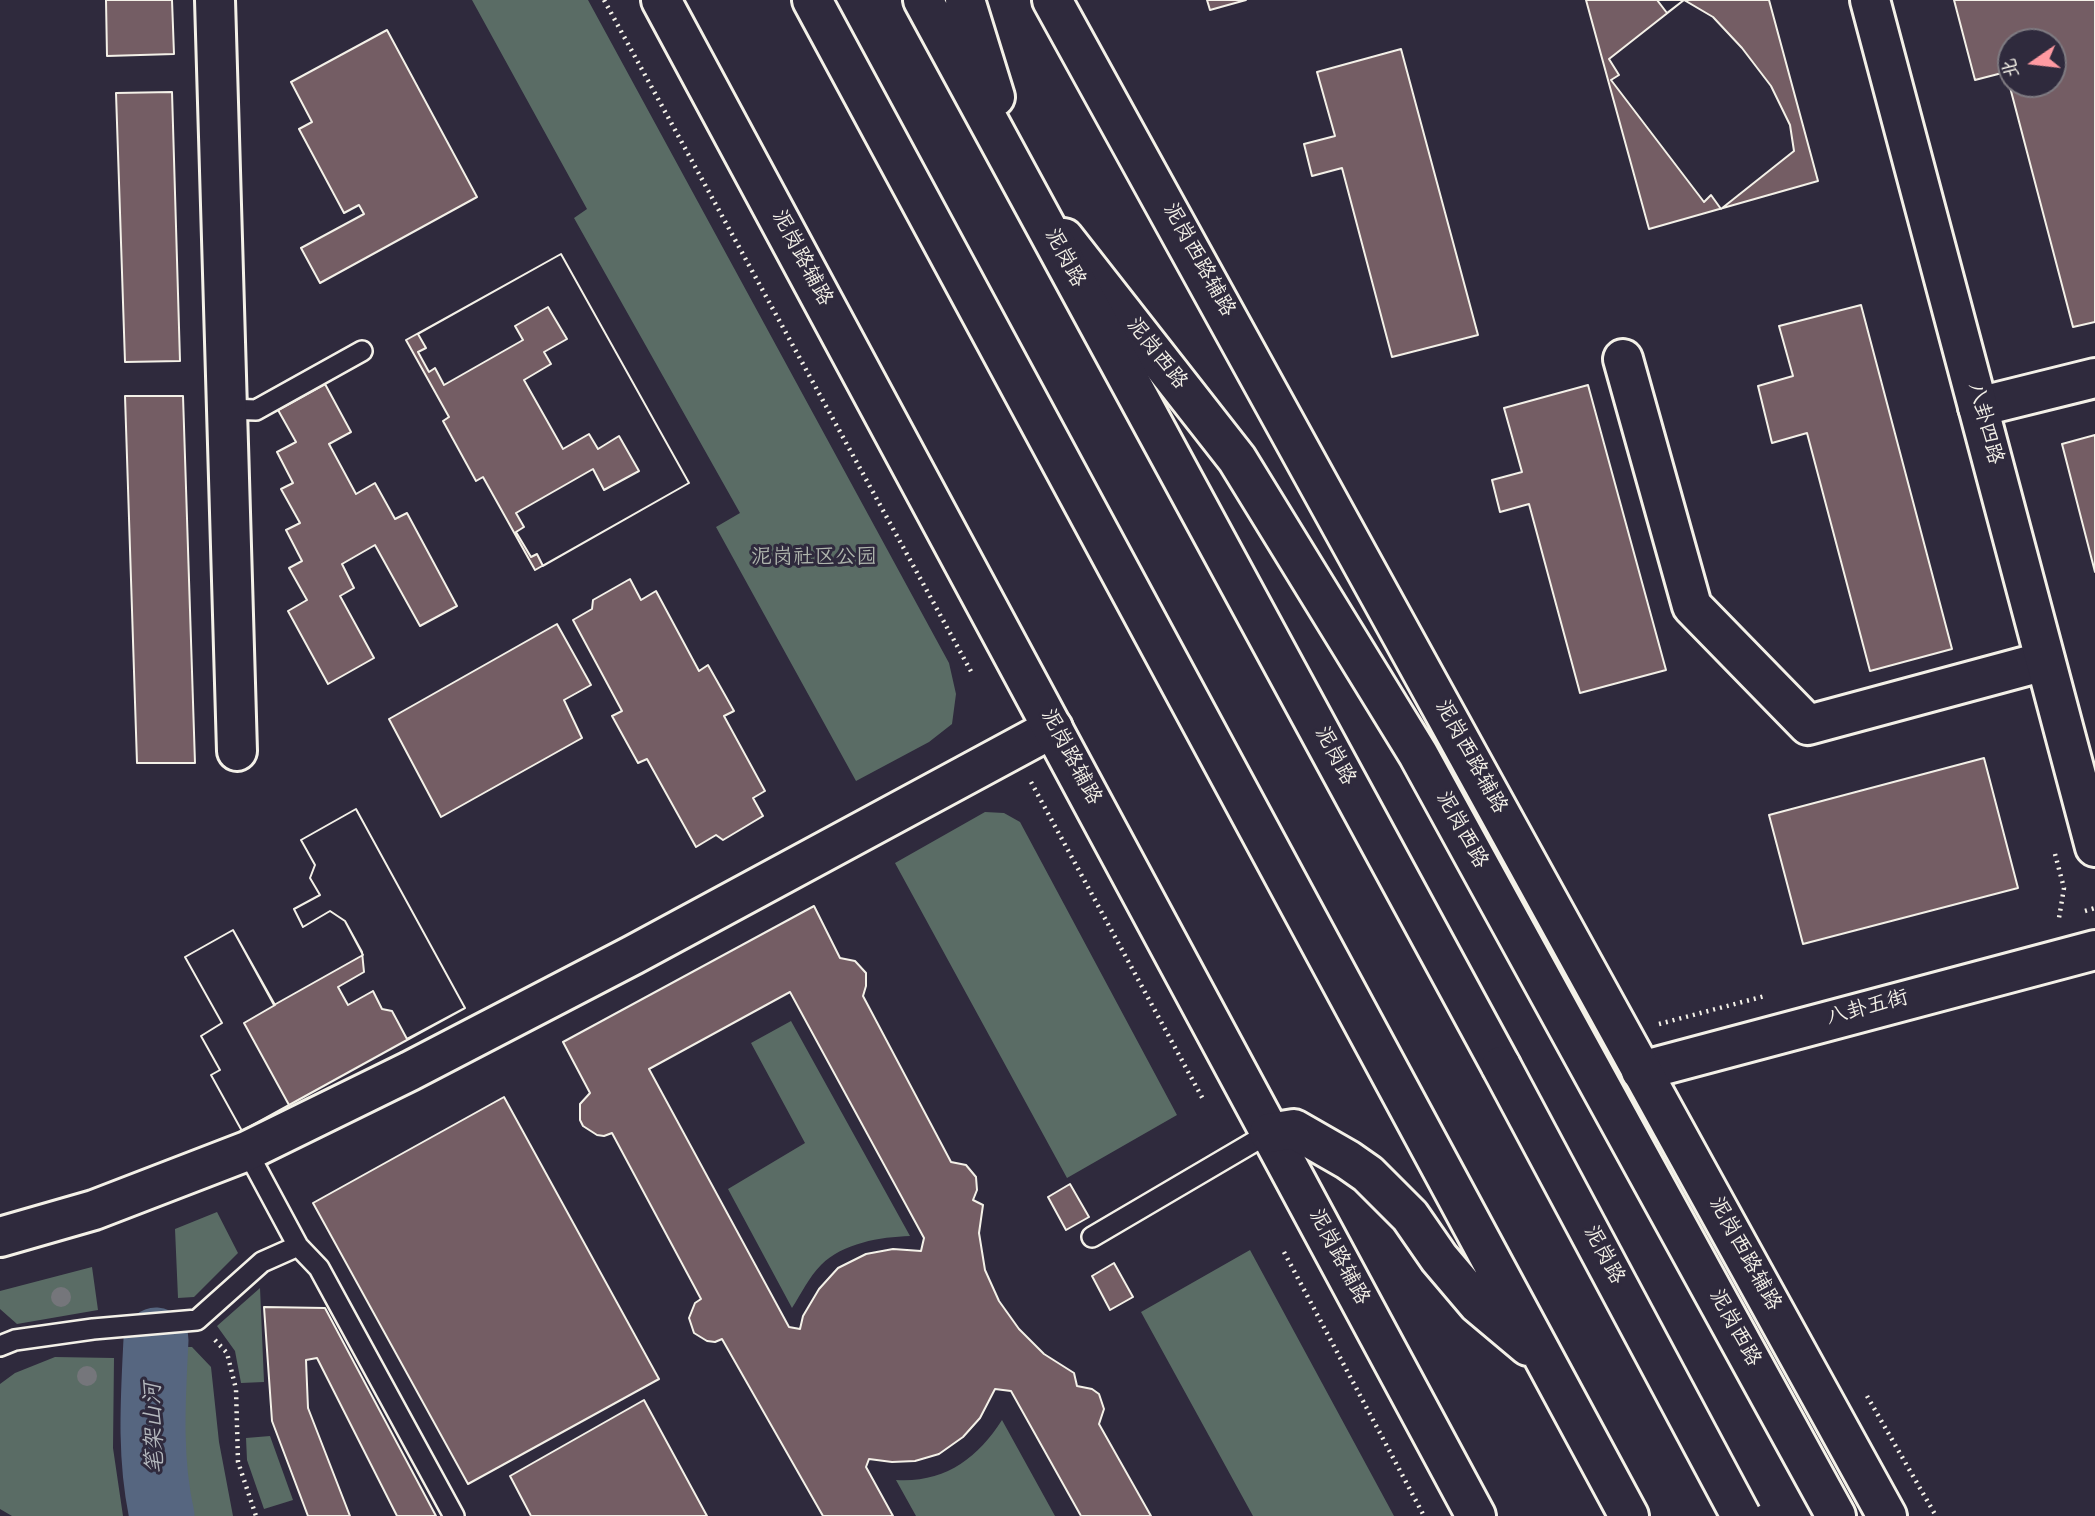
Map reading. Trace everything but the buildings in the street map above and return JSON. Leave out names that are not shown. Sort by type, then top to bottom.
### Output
[{"type":"main road","points":[[215,0],[237,751]]},
{"type":"main road","name":"泥岗路辅路","points":[[661,0],[1476,1516]]},
{"type":"main road","points":[[812,0],[1629,1516]]},
{"type":"main road","name":"泥岗路","points":[[923,0],[1501,1066],[1741,1516]]},
{"type":"main road","points":[[965,0],[1023,186]]},
{"type":"main road","name":"泥岗西路辅路","points":[[1052,0],[1886,1516]]},
{"type":"main road","name":"八卦四路","points":[[1870,0],[2095,847]]},
{"type":"main road","name":"泥岗西路","points":[[1023,186],[1237,459],[1418,754],[1836,1516]]},
{"type":"main road","points":[[1623,359],[1692,606],[1808,725],[2045,661]]},
{"type":"main road","points":[[1978,407],[2095,378]]},
{"type":"main road","points":[[0,1237],[94,1210],[247,1151],[410,1071],[634,955],[1053,728]]},
{"type":"main road","name":"八卦五街","points":[[1641,1071],[2095,950]]},
{"type":"main road","points":[[1269,1133],[1294,1129],[1368,1174],[1410,1216],[1439,1258],[1478,1304],[1545,1360]]},
{"type":"lane","points":[[226,409],[256,410],[362,351]]},
{"type":"lane","points":[[1092,1237],[1269,1133]]},
{"type":"lane","points":[[247,1151],[298,1246],[319,1268],[454,1516]]},
{"type":"lane","points":[[0,1346],[15,1340],[93,1328],[197,1320],[262,1262],[298,1246]]},
{"type":"path","points":[[604,0],[973,675]]},
{"type":"path","points":[[1032,782],[1204,1101]]},
{"type":"path","points":[[1284,1252],[1424,1516]]},
{"type":"path","points":[[197,1320],[227,1353],[236,1390],[238,1462],[256,1516]]},
{"type":"green space","name":"泥岗社区公园","points":[[472,0],[588,0],[949,663],[956,694],[952,724],[929,742],[856,781],[716,527],[740,513],[574,218],[587,209]]},
{"type":"green space","points":[[985,812],[1004,813],[1020,822],[1177,1115],[1067,1178],[895,863]]},
{"type":"green space","points":[[791,1021],[910,1236],[851,1246],[830,1257],[809,1280],[792,1308],[728,1189],[805,1143],[751,1043]]},
{"type":"green space","points":[[217,1212],[238,1253],[194,1297],[178,1298],[175,1229]]},
{"type":"green space","points":[[1250,1250],[1394,1516],[1253,1516],[1141,1312]]},
{"type":"green space","points":[[92,1267],[98,1310],[17,1324],[0,1309],[0,1291]]},
{"type":"green space","points":[[260,1288],[264,1382],[241,1383],[235,1351],[217,1326]]},
{"type":"green space","points":[[176,1347],[192,1347],[211,1367],[219,1442],[233,1516],[192,1516],[181,1453]]},
{"type":"green space","points":[[55,1357],[114,1358],[113,1448],[123,1516],[12,1516],[0,1509],[0,1384],[15,1373]]},
{"type":"green space","points":[[1002,1420],[1055,1516],[916,1516],[896,1480],[929,1477],[958,1466],[982,1446]]},
{"type":"green space","points":[[270,1436],[293,1500],[264,1509],[247,1460],[246,1438]]},
{"type":"waterway","name":"笔架山河","points":[[156,1340],[154,1450],[162,1516]]}]
